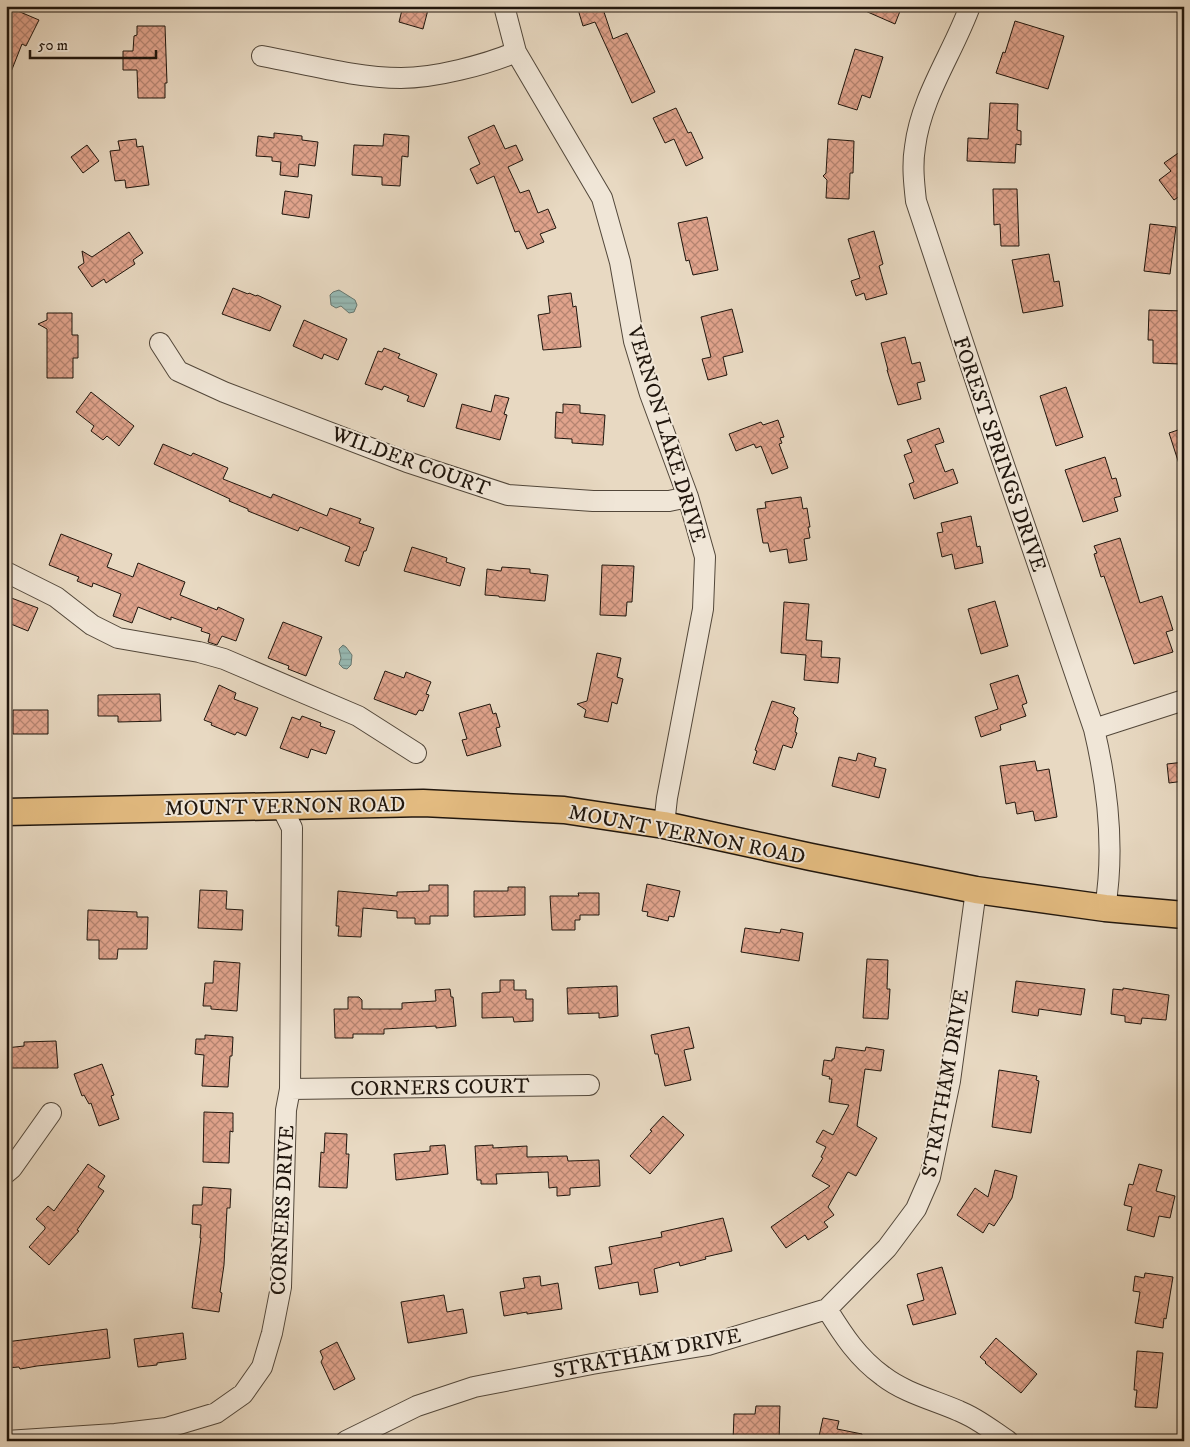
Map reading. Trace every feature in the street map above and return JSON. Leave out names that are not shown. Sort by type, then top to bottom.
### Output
[{"type":"main road","name":"MOUNT VERNON ROAD","points":[[6,812],[423,803],[564,810],[664,825],[812,858],[976,890],[1105,908],[1184,916]]},
{"type":"street","name":"VERNON LAKE DRIVE","points":[[504,6],[516,52],[602,198],[620,262],[634,341],[650,394],[688,497],[705,557],[703,609],[667,798],[664,825]]},
{"type":"street","name":"FOREST SPRINGS DRIVE","points":[[970,6],[921,118],[915,147],[913,172],[916,201],[1094,729],[1104,772],[1109,810],[1109,873],[1105,908]]},
{"type":"street","points":[[262,56],[373,76],[402,78],[434,75],[498,60],[516,52]]},
{"type":"street","name":"WILDER COURT","points":[[160,343],[178,371],[224,392],[407,462],[508,495],[593,501],[669,500],[688,497]]},
{"type":"street","points":[[6,572],[56,597],[92,625],[118,638],[199,652],[224,659],[358,716],[416,754]]},
{"type":"street","points":[[1094,729],[1184,700]]},
{"type":"street","name":"CORNERS DRIVE","points":[[6,1441],[115,1434],[166,1428],[216,1414],[242,1394],[262,1367],[272,1332],[281,1288],[286,1110],[290,1089],[292,828],[280,806]]},
{"type":"street","name":"STRATHAM DRIVE","points":[[346,1441],[417,1406],[474,1387],[592,1364],[708,1345],[827,1309],[887,1248],[916,1209],[930,1177],[950,1081],[976,890]]},
{"type":"street","name":"CORNERS COURT","points":[[290,1089],[589,1085]]},
{"type":"street","points":[[6,1173],[12,1168],[51,1113]]},
{"type":"street","points":[[827,1309],[846,1341],[865,1362],[884,1378],[911,1392],[962,1412],[1008,1441]]},
{"type":"water","points":[[339,290],[355,300],[357,305],[354,312],[349,313],[341,306],[336,308],[331,305],[330,295]]},
{"type":"water","points":[[343,645],[352,655],[351,665],[347,669],[339,664],[341,658],[339,649]]},
{"type":"building","points":[[6,6],[39,20],[26,46],[22,44],[7,82]]},
{"type":"building","points":[[403,6],[429,6],[423,29],[399,22]]},
{"type":"building","points":[[577,6],[602,6],[613,39],[627,33],[655,92],[632,103],[595,22],[583,26]]},
{"type":"building","points":[[854,6],[902,6],[895,24]]},
{"type":"building","points":[[1015,21],[1064,36],[1048,89],[996,73],[1003,52],[1005,53]]},
{"type":"building","points":[[137,26],[165,26],[167,83],[165,83],[165,98],[138,98],[137,70],[123,70],[123,51],[133,51]]},
{"type":"building","points":[[855,49],[883,57],[870,98],[862,95],[857,110],[838,104]]},
{"type":"building","points":[[990,103],[1018,104],[1017,130],[1021,131],[1021,145],[1016,144],[1015,163],[967,161],[968,138],[988,139]]},
{"type":"building","points":[[676,108],[688,133],[691,132],[703,158],[686,166],[674,139],[665,143],[653,118]]},
{"type":"building","points":[[494,125],[505,149],[516,145],[523,160],[508,167],[520,193],[529,190],[538,213],[548,209],[556,228],[540,234],[544,242],[527,249],[519,231],[515,232],[494,176],[477,184],[470,169],[480,164],[468,137]]},
{"type":"building","points":[[274,133],[302,136],[302,140],[318,142],[315,166],[299,164],[298,177],[280,175],[281,162],[272,161],[272,157],[256,156],[258,136],[274,138]]},
{"type":"building","points":[[384,134],[409,136],[408,157],[402,156],[400,186],[382,185],[382,177],[352,175],[354,145],[383,146]]},
{"type":"building","points":[[136,139],[137,147],[143,146],[149,185],[126,188],[125,180],[115,181],[110,151],[120,150],[118,141]]},
{"type":"building","points":[[828,139],[854,141],[853,173],[850,173],[849,199],[826,198],[827,180],[823,176],[826,173]]},
{"type":"building","points":[[87,145],[99,161],[83,173],[71,157]]},
{"type":"building","points":[[1184,149],[1184,193],[1174,200],[1159,180],[1171,171],[1164,163]]},
{"type":"building","points":[[993,189],[1017,189],[1019,246],[1001,246],[1000,224],[994,225]]},
{"type":"building","points":[[285,191],[312,195],[309,218],[282,214]]},
{"type":"building","points":[[707,217],[718,270],[693,275],[689,260],[686,261],[678,223]]},
{"type":"building","points":[[1150,224],[1176,227],[1170,274],[1144,271]]},
{"type":"building","points":[[874,231],[883,264],[879,266],[887,294],[866,300],[864,293],[856,296],[851,281],[860,278],[848,239]]},
{"type":"building","points":[[129,232],[143,253],[133,260],[135,264],[106,283],[104,279],[92,287],[78,267],[84,263],[82,251],[92,257]]},
{"type":"building","points":[[1049,254],[1054,282],[1059,281],[1063,306],[1023,313],[1012,260]]},
{"type":"building","points":[[233,288],[248,294],[257,295],[281,306],[270,331],[222,314]]},
{"type":"building","points":[[571,293],[573,307],[576,306],[581,347],[543,350],[538,315],[550,313],[548,296]]},
{"type":"building","points":[[732,309],[743,352],[723,357],[727,375],[708,380],[702,359],[711,357],[701,317]]},
{"type":"building","points":[[1149,310],[1184,311],[1184,331],[1181,331],[1180,364],[1153,363],[1153,340],[1148,340]]},
{"type":"building","points":[[47,313],[72,313],[72,335],[78,335],[78,358],[73,358],[73,378],[47,378],[47,329],[38,324],[47,320]]},
{"type":"building","points":[[304,320],[347,339],[338,360],[324,354],[322,359],[293,346]]},
{"type":"building","points":[[905,337],[912,364],[920,362],[925,381],[917,383],[921,399],[898,405],[881,343]]},
{"type":"building","points":[[384,348],[400,354],[398,358],[437,374],[424,407],[407,401],[409,396],[384,386],[382,390],[365,384],[378,351],[382,352]]},
{"type":"building","points":[[1066,387],[1083,437],[1056,446],[1040,396]]},
{"type":"building","points":[[91,392],[134,426],[119,446],[107,436],[103,440],[91,431],[94,426],[76,412]]},
{"type":"building","points":[[495,395],[509,398],[504,414],[507,415],[500,440],[456,428],[462,404],[491,412]]},
{"type":"building","points":[[563,404],[580,405],[580,413],[605,415],[603,445],[572,443],[572,439],[555,438],[556,412],[563,413]]},
{"type":"building","points":[[778,420],[784,437],[780,438],[782,443],[779,444],[788,468],[772,474],[761,446],[756,448],[754,444],[736,451],[729,434],[761,422],[763,425]]},
{"type":"building","points":[[939,428],[944,442],[935,445],[945,472],[953,469],[958,483],[914,499],[909,484],[914,482],[904,455],[912,452],[907,440]]},
{"type":"building","points":[[1184,428],[1184,470],[1181,470],[1169,433]]},
{"type":"building","points":[[163,444],[191,456],[193,453],[228,468],[223,479],[271,498],[273,494],[327,516],[330,508],[361,519],[359,523],[374,528],[359,566],[345,561],[350,547],[300,527],[298,531],[248,511],[248,509],[229,501],[230,499],[154,464]]},
{"type":"building","points":[[1105,457],[1112,479],[1116,478],[1121,496],[1114,498],[1118,511],[1083,522],[1065,470]]},
{"type":"building","points":[[801,497],[803,509],[807,508],[810,527],[808,527],[810,538],[804,539],[807,560],[789,563],[787,549],[770,552],[768,543],[763,543],[757,509],[766,508],[765,502]]},
{"type":"building","points":[[971,516],[977,547],[980,546],[983,563],[955,569],[952,554],[942,557],[937,533],[943,532],[941,523]]},
{"type":"building","points":[[61,534],[112,554],[107,567],[133,577],[138,563],[185,582],[180,595],[217,610],[218,607],[244,619],[236,641],[222,636],[217,645],[208,642],[210,634],[201,631],[202,628],[171,617],[171,620],[138,607],[132,623],[113,616],[121,594],[93,583],[92,587],[77,581],[79,577],[49,565]]},
{"type":"building","points":[[1120,538],[1140,603],[1162,596],[1173,630],[1166,632],[1173,652],[1134,664],[1104,576],[1101,577],[1094,554],[1097,553],[1094,546]]},
{"type":"building","points":[[412,547],[447,558],[446,562],[465,568],[460,586],[404,571]]},
{"type":"building","points":[[602,565],[634,566],[632,602],[627,602],[626,616],[600,615]]},
{"type":"building","points":[[502,567],[530,569],[530,573],[548,575],[545,601],[485,595],[487,569],[501,571]]},
{"type":"building","points":[[6,596],[38,608],[28,631],[6,622]]},
{"type":"building","points":[[995,601],[1008,646],[981,654],[968,609]]},
{"type":"building","points":[[784,602],[809,604],[806,640],[822,641],[821,657],[840,658],[838,683],[804,680],[806,655],[781,653]]},
{"type":"building","points":[[283,622],[322,637],[306,676],[288,669],[289,666],[268,658]]},
{"type":"building","points":[[597,653],[621,658],[617,677],[623,679],[617,704],[612,702],[608,722],[584,717],[586,710],[577,704],[587,701]]},
{"type":"building","points":[[385,671],[404,678],[406,672],[431,682],[426,694],[429,695],[423,711],[419,710],[416,715],[374,699]]},
{"type":"building","points":[[1018,675],[1027,703],[1022,705],[1026,716],[1000,725],[1001,730],[981,737],[975,717],[998,709],[990,684]]},
{"type":"building","points":[[219,685],[236,693],[234,699],[258,708],[246,736],[237,732],[235,735],[204,720]]},
{"type":"building","points":[[160,694],[161,721],[118,722],[118,716],[98,716],[98,695]]},
{"type":"building","points":[[772,701],[795,708],[793,713],[798,718],[795,732],[797,733],[792,748],[783,745],[775,770],[753,763],[757,751],[755,750]]},
{"type":"building","points":[[490,704],[493,714],[496,713],[500,727],[496,728],[501,746],[467,756],[462,740],[467,739],[459,713]]},
{"type":"building","points":[[13,710],[48,710],[48,734],[13,734]]},
{"type":"building","points":[[302,716],[321,723],[320,726],[335,731],[326,754],[311,749],[308,758],[280,748],[292,717],[300,720]]},
{"type":"building","points":[[858,753],[876,758],[874,766],[886,769],[879,798],[832,786],[839,757],[856,761]]},
{"type":"building","points":[[1035,761],[1037,771],[1049,769],[1057,817],[1035,821],[1033,811],[1017,814],[1015,802],[1006,804],[1000,766]]},
{"type":"building","points":[[1184,762],[1184,781],[1169,783],[1167,764]]},
{"type":"building","points":[[647,884],[680,891],[674,917],[669,916],[668,921],[647,916],[648,912],[642,911]]},
{"type":"building","points":[[429,885],[448,885],[448,916],[430,916],[430,924],[415,924],[415,918],[397,918],[397,911],[363,908],[361,937],[338,936],[339,926],[336,926],[338,891],[397,896],[397,892],[429,891]]},
{"type":"building","points":[[508,887],[525,887],[525,915],[474,917],[474,891],[508,891]]},
{"type":"building","points":[[200,890],[227,891],[226,909],[243,910],[242,930],[198,928]]},
{"type":"building","points":[[578,893],[599,893],[599,915],[580,915],[580,920],[575,920],[575,930],[552,930],[550,896],[579,896]]},
{"type":"building","points":[[88,910],[137,912],[137,917],[148,917],[147,949],[118,949],[117,959],[99,959],[99,940],[87,940]]},
{"type":"building","points":[[745,928],[780,933],[781,929],[803,933],[799,961],[741,952]]},
{"type":"building","points":[[867,959],[888,960],[887,989],[890,989],[888,1019],[863,1018]]},
{"type":"building","points":[[214,961],[240,963],[237,1011],[211,1009],[211,1006],[203,1006],[205,983],[213,983]]},
{"type":"building","points":[[500,980],[514,980],[514,990],[526,990],[526,999],[533,999],[533,1021],[514,1022],[513,1017],[482,1018],[482,993],[500,992]]},
{"type":"building","points":[[1016,981],[1085,989],[1081,1015],[1039,1009],[1038,1016],[1012,1012]]},
{"type":"building","points":[[617,986],[618,1016],[599,1018],[599,1013],[568,1014],[567,988]]},
{"type":"building","points":[[1123,988],[1169,995],[1166,1020],[1142,1018],[1141,1024],[1125,1022],[1125,1016],[1111,1014],[1113,989],[1123,990]]},
{"type":"building","points":[[450,989],[451,997],[453,997],[456,1026],[384,1029],[384,1034],[353,1034],[353,1038],[335,1038],[334,1009],[348,1009],[348,997],[359,997],[362,1000],[362,1009],[402,1009],[402,1003],[436,1001],[435,990]]},
{"type":"building","points":[[689,1027],[694,1048],[684,1050],[691,1080],[665,1086],[658,1054],[655,1054],[651,1035]]},
{"type":"building","points":[[205,1035],[233,1037],[228,1087],[202,1086],[204,1055],[195,1054],[196,1039],[205,1039]]},
{"type":"building","points":[[56,1041],[58,1068],[6,1068],[6,1048],[24,1046],[24,1042]]},
{"type":"building","points":[[836,1047],[865,1051],[866,1047],[884,1050],[881,1071],[865,1069],[857,1126],[877,1138],[856,1176],[848,1172],[828,1207],[834,1215],[824,1222],[828,1227],[808,1240],[805,1235],[786,1248],[771,1227],[830,1186],[812,1176],[823,1158],[821,1157],[826,1147],[816,1142],[823,1130],[833,1135],[849,1105],[829,1102],[832,1079],[822,1075],[824,1060],[832,1061],[834,1059]]},
{"type":"building","points":[[102,1064],[114,1095],[111,1096],[119,1119],[99,1126],[91,1103],[89,1104],[84,1095],[82,1096],[74,1074]]},
{"type":"building","points":[[999,1070],[1037,1076],[1036,1080],[1039,1081],[1031,1133],[992,1127]]},
{"type":"building","points":[[204,1112],[233,1113],[233,1132],[230,1131],[229,1163],[203,1162]]},
{"type":"building","points":[[663,1116],[684,1135],[650,1174],[630,1156]]},
{"type":"building","points":[[325,1133],[347,1134],[346,1154],[349,1154],[347,1188],[319,1187],[321,1152],[324,1153]]},
{"type":"building","points":[[445,1145],[448,1174],[396,1180],[394,1154],[430,1151],[430,1146]]},
{"type":"building","points":[[493,1145],[493,1148],[527,1146],[527,1157],[567,1156],[568,1161],[599,1160],[600,1186],[570,1188],[570,1195],[557,1196],[557,1187],[549,1188],[548,1172],[496,1174],[497,1184],[481,1184],[481,1180],[477,1180],[475,1146]]},
{"type":"building","points":[[88,1164],[105,1176],[98,1187],[104,1191],[77,1230],[79,1231],[49,1265],[29,1247],[45,1229],[36,1219],[48,1206],[54,1211]]},
{"type":"building","points":[[1139,1164],[1162,1170],[1156,1191],[1175,1196],[1170,1218],[1159,1216],[1154,1237],[1127,1230],[1132,1207],[1124,1205],[1129,1184],[1133,1185]]},
{"type":"building","points":[[995,1170],[1017,1176],[1012,1198],[994,1226],[989,1223],[983,1233],[957,1215],[975,1188],[988,1197]]},
{"type":"building","points":[[203,1187],[231,1189],[230,1208],[227,1208],[224,1265],[220,1292],[222,1293],[219,1312],[192,1308],[201,1238],[201,1225],[192,1224],[193,1205],[202,1205]]},
{"type":"building","points":[[723,1218],[732,1251],[705,1257],[706,1259],[680,1266],[679,1262],[654,1269],[658,1292],[640,1295],[638,1282],[599,1289],[595,1267],[612,1264],[609,1247],[662,1237],[661,1232]]},
{"type":"building","points":[[942,1267],[956,1314],[913,1325],[907,1305],[924,1300],[917,1274]]},
{"type":"building","points":[[1145,1273],[1173,1277],[1163,1328],[1135,1323],[1140,1292],[1133,1291],[1135,1276],[1144,1278]]},
{"type":"building","points":[[540,1276],[541,1286],[558,1283],[562,1309],[504,1316],[500,1292],[525,1288],[523,1278]]},
{"type":"building","points":[[444,1295],[447,1312],[463,1309],[467,1333],[408,1343],[401,1302]]},
{"type":"building","points":[[107,1329],[110,1358],[20,1369],[19,1367],[6,1368],[6,1342]]},
{"type":"building","points":[[183,1333],[186,1359],[138,1367],[134,1339]]},
{"type":"building","points":[[996,1338],[1037,1374],[1021,1393],[980,1357]]},
{"type":"building","points":[[337,1342],[355,1379],[334,1390],[321,1362],[323,1358],[320,1351]]},
{"type":"building","points":[[1137,1351],[1163,1353],[1157,1408],[1135,1407],[1137,1390],[1134,1390]]},
{"type":"building","points":[[756,1406],[780,1406],[779,1441],[733,1441],[734,1414],[755,1414]]},
{"type":"building","points":[[823,1418],[839,1421],[837,1429],[862,1434],[861,1441],[818,1441]]}]
